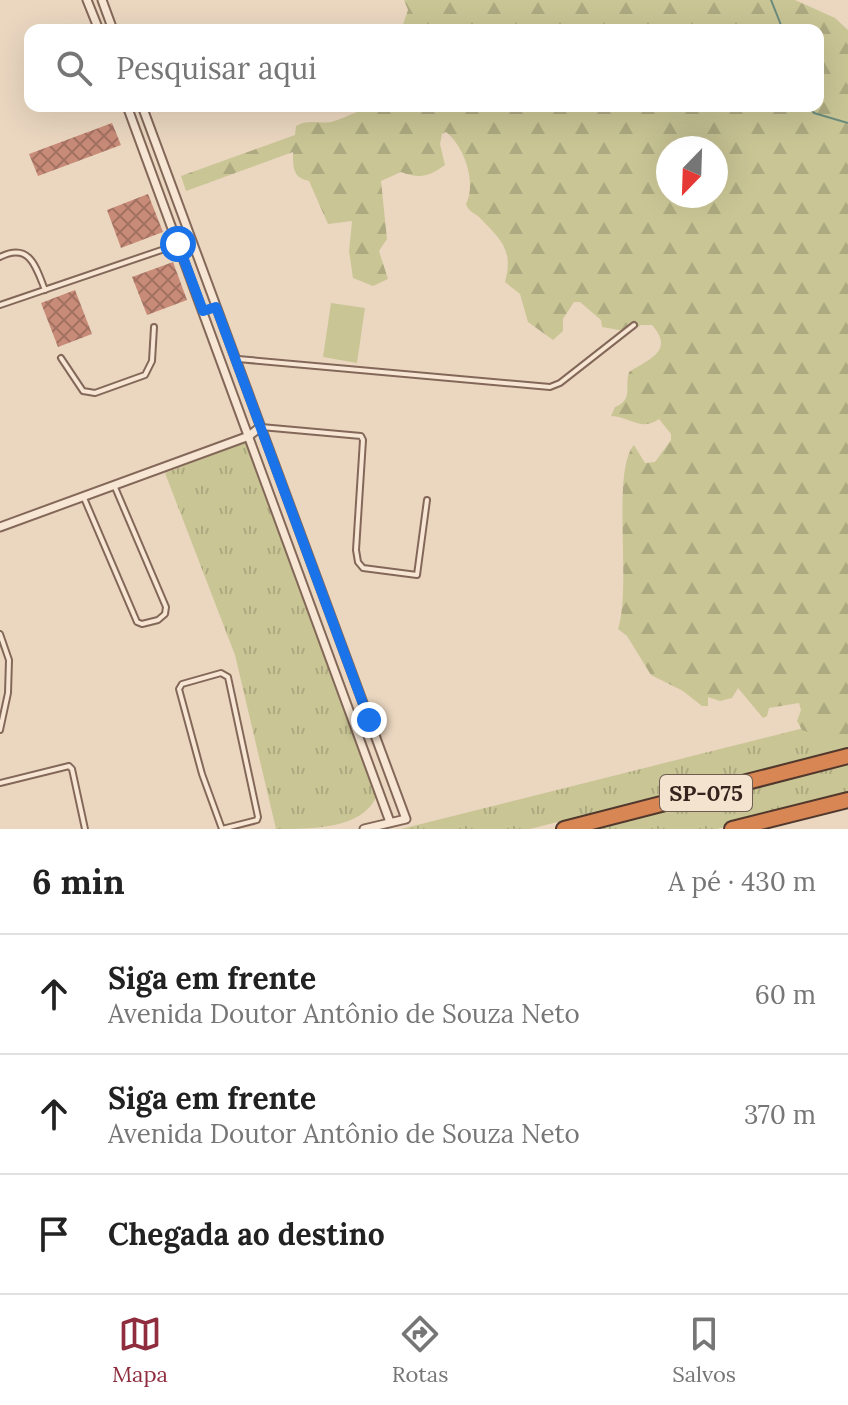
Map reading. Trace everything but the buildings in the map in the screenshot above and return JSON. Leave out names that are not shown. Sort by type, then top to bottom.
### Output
[{"type":"highway","name":"SP-075","points":[[564,829],[848,756]]},
{"type":"highway","name":"SP-075","points":[[732,829],[848,800]]},
{"type":"street","points":[[87,0],[97,24]]},
{"type":"street","points":[[102,0],[111,24]]},
{"type":"street","points":[[129,112],[390,822]]},
{"type":"street","points":[[144,112],[406,819],[364,829]]},
{"type":"street","points":[[0,527],[249,436],[260,427]]},
{"type":"street","points":[[356,725],[369,720]]},
{"type":"lane","points":[[0,305],[191,240]]},
{"type":"lane","points":[[0,257],[5,254],[28,256],[45,290]]},
{"type":"lane","points":[[203,311],[216,307]]},
{"type":"lane","points":[[236,359],[550,387],[560,383],[634,325]]},
{"type":"lane","points":[[61,358],[83,391],[95,393],[145,375],[152,361],[154,327]]},
{"type":"lane","points":[[260,427],[361,436],[356,550],[358,562],[363,568],[417,575],[427,500]]},
{"type":"lane","points":[[84,497],[137,622],[142,624],[158,620],[165,614],[166,607],[114,485]]},
{"type":"lane","points":[[0,634],[9,660],[8,693],[0,730]]},
{"type":"lane","points":[[221,673],[228,677],[258,817],[257,820],[222,829],[202,774],[179,689],[182,684],[221,673]]},
{"type":"lane","points":[[0,783],[69,766],[85,829]]},
{"type":"green space","points":[[404,0],[795,0],[835,18],[848,30],[848,737],[825,738],[802,730],[797,721],[801,710],[799,703],[769,708],[767,716],[763,718],[738,688],[732,698],[720,701],[708,697],[708,706],[702,706],[683,691],[651,675],[627,636],[618,629],[622,610],[623,504],[627,459],[634,445],[645,463],[655,462],[671,440],[671,434],[659,419],[641,424],[611,416],[626,396],[629,372],[657,353],[661,341],[652,325],[641,325],[630,332],[602,327],[601,320],[580,302],[574,302],[563,319],[563,331],[553,340],[528,322],[520,294],[505,282],[508,261],[503,245],[466,204],[470,185],[467,165],[458,146],[446,132],[442,134],[440,144],[445,165],[424,176],[401,172],[381,181],[387,239],[379,251],[388,279],[373,286],[353,278],[349,251],[352,221],[328,224],[309,181],[299,177],[295,171],[293,152],[186,191],[181,176],[295,135],[296,126],[301,124],[331,122],[357,112],[824,112],[824,24],[403,24],[408,10]]},
{"type":"green space","points":[[331,303],[365,308],[357,363],[323,357]]},
{"type":"green space","points":[[247,441],[376,797],[360,816],[335,825],[276,829],[235,655],[165,473]]},
{"type":"green space","points":[[848,717],[848,748],[530,829],[401,829]]},
{"type":"green space","points":[[848,764],[848,796],[717,829],[594,829]]},
{"type":"waterway","points":[[771,0],[781,24]]},
{"type":"waterway","points":[[813,112],[848,123]]},
{"type":"route","points":[[178,244],[203,311],[216,307],[369,720]]}]
